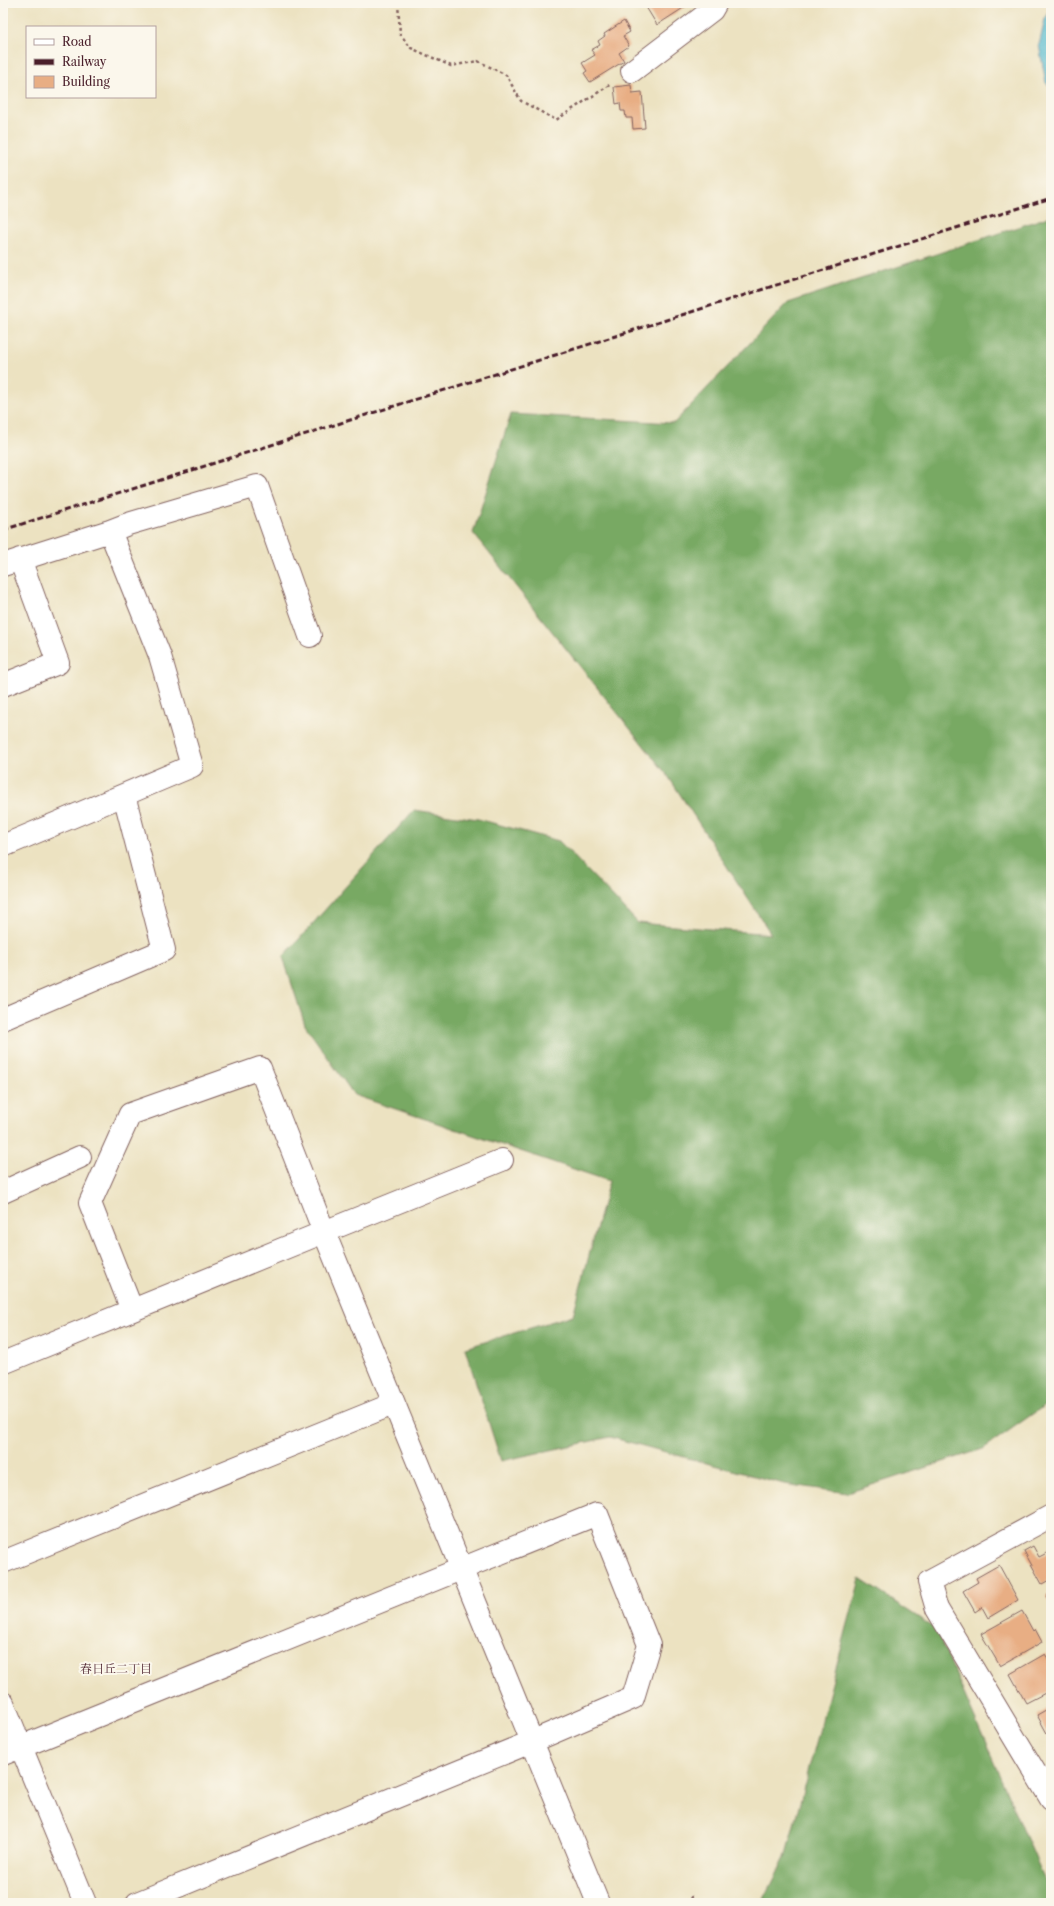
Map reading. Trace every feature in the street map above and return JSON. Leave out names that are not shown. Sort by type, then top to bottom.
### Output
[{"type":"street","points":[[632,71],[712,10],[716,3]]},
{"type":"street","points":[[3,685],[58,663],[12,562],[128,524],[258,486],[310,636]]},
{"type":"street","points":[[3,846],[192,766],[160,656],[110,531]]},
{"type":"street","points":[[3,1019],[164,950],[124,795]]},
{"type":"street","points":[[132,1310],[90,1203],[130,1114],[260,1068],[393,1404],[598,1903]]},
{"type":"street","points":[[3,1192],[80,1157]]},
{"type":"street","points":[[3,1363],[502,1160]]},
{"type":"street","points":[[3,1562],[393,1404]]},
{"type":"street","points":[[12,1749],[597,1514],[649,1645],[633,1698],[531,1742],[137,1903]]},
{"type":"street","points":[[1051,1516],[929,1582],[937,1610],[1051,1799]]},
{"type":"street","points":[[3,1703],[12,1749],[85,1903]]},
{"type":"path","points":[[398,3],[400,34],[411,48],[451,66],[478,61],[506,75],[521,102],[556,120],[632,71]]},
{"type":"path","points":[[691,1896],[694,1903]]},
{"type":"green space","points":[[1051,216],[1051,1401],[983,1449],[847,1493],[784,1484],[610,1437],[501,1461],[465,1348],[573,1315],[609,1181],[354,1095],[305,1025],[283,957],[414,810],[478,819],[559,841],[638,923],[771,934],[668,776],[473,533],[511,414],[674,423],[788,303]]},
{"type":"green space","points":[[860,1579],[936,1629],[1051,1894],[1051,1903],[762,1903],[785,1858]]},
{"type":"water","points":[[1051,10],[1051,87],[1046,83],[1039,45],[1045,19]]},
{"type":"building","points":[[652,3],[691,3],[657,25],[646,7]]},
{"type":"building","points":[[624,21],[630,32],[623,36],[629,46],[619,53],[624,61],[590,82],[584,73],[587,71],[582,63],[595,55],[591,50],[600,45],[598,41],[605,36],[604,34]]},
{"type":"building","points":[[631,85],[632,93],[642,92],[645,128],[633,129],[632,118],[626,118],[625,111],[621,111],[620,103],[616,104],[614,87]]},
{"type":"building","points":[[1033,1546],[1039,1557],[1051,1551],[1051,1579],[1042,1584],[1024,1551]]},
{"type":"building","points":[[999,1565],[1018,1600],[988,1618],[982,1607],[975,1612],[963,1591],[978,1582],[976,1578]]},
{"type":"building","points":[[1051,1593],[1051,1605],[1046,1596]]},
{"type":"building","points":[[1022,1611],[1033,1631],[1035,1629],[1042,1642],[1000,1666],[981,1634]]},
{"type":"building","points":[[1045,1654],[1051,1663],[1051,1690],[1026,1703],[1010,1674]]},
{"type":"building","points":[[1051,1707],[1051,1736],[1049,1737],[1037,1715]]},
{"type":"railway","points":[[3,530],[1051,198]]},
{"type":"district","name":"春日丘二丁目","points":[[116,1668]]}]
